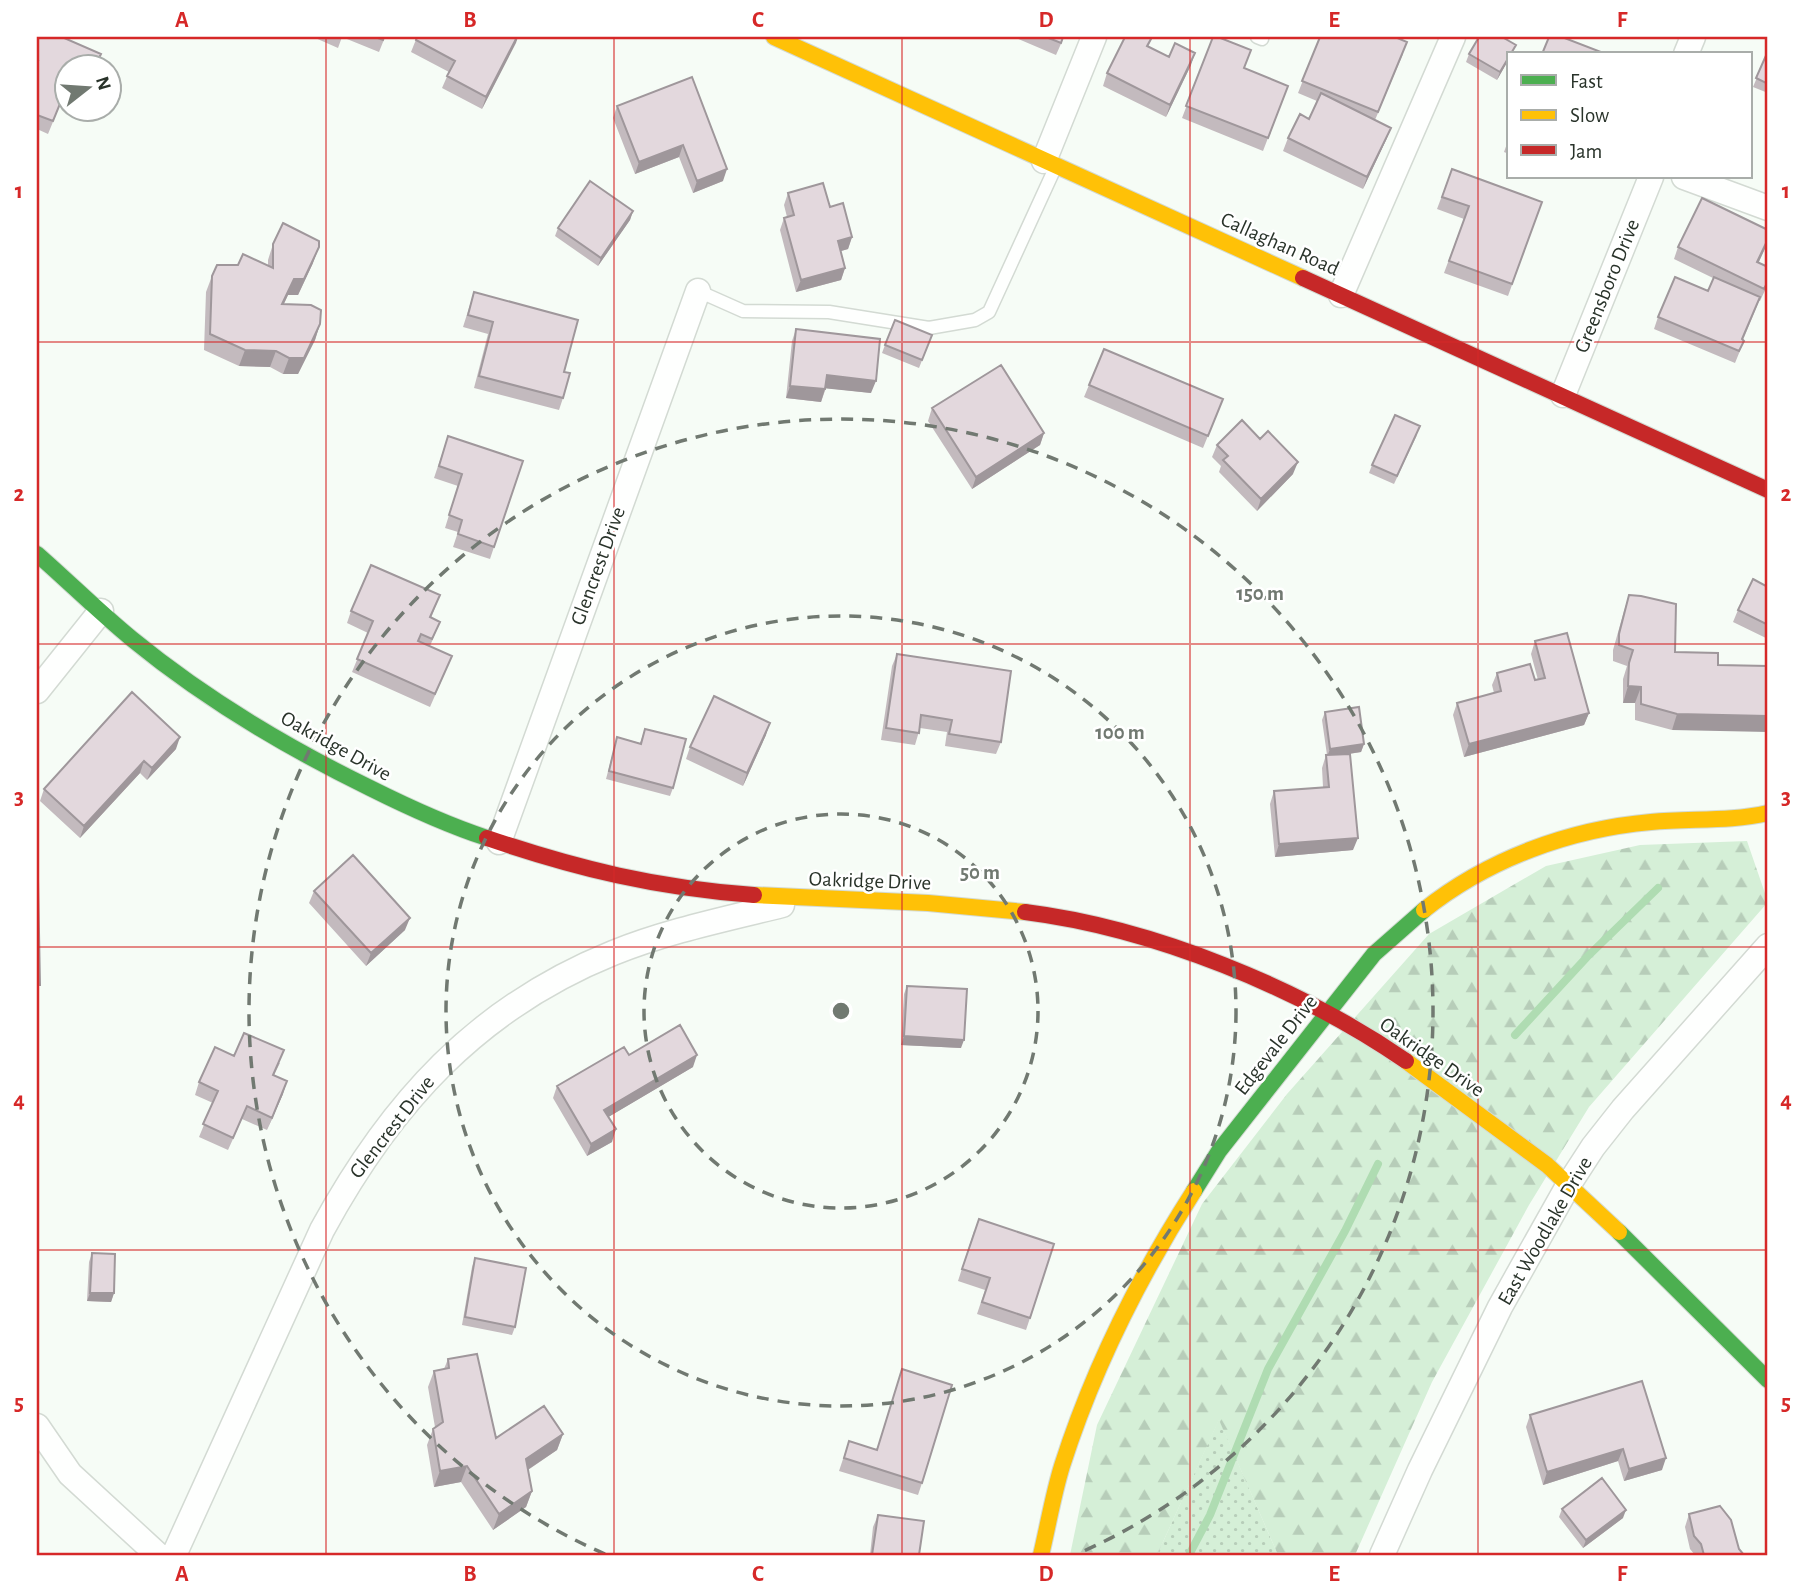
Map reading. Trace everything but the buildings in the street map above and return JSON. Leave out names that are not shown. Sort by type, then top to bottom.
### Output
[{"type":"street","name":"Callaghan Road","points":[[774,37],[1768,490]]},
{"type":"street","points":[[1050,163],[1094,37]]},
{"type":"street","points":[[1341,295],[1453,37]]},
{"type":"street","name":"Greensboro Drive","points":[[1563,395],[1651,178]]},
{"type":"street","points":[[1687,178],[1768,208]]},
{"type":"street","name":"Glencrest Drive","points":[[499,842],[698,291]]},
{"type":"street","name":"Oakridge Drive","points":[[37,554],[134,640],[204,692],[295,749],[394,801],[499,842],[567,866],[702,891],[802,900],[889,901],[994,907],[1100,926],[1225,968],[1327,1013],[1405,1060],[1569,1184],[1768,1380]]},
{"type":"street","points":[[37,691],[101,611]]},
{"type":"street","name":"Edgevale Drive","points":[[1041,1555],[1062,1467],[1096,1376],[1154,1254],[1219,1151],[1374,954],[1397,929],[1474,876],[1516,856],[1560,840],[1605,828],[1651,822],[1767,819]]},
{"type":"street","name":"Glencrest Drive","points":[[174,1555],[322,1230],[350,1179],[382,1132],[415,1093],[462,1045],[508,1009],[551,983],[612,953],[660,936],[802,900]]},
{"type":"street","name":"East Woodlake Drive","points":[[1382,1555],[1420,1470],[1500,1307],[1569,1184],[1593,1147],[1623,1109],[1768,946]]},
{"type":"street","points":[[37,1426],[70,1474],[158,1555]]},
{"type":"lane","points":[[698,291],[743,311],[829,312],[929,328],[975,320],[989,312],[1050,163]]},
{"type":"green space","points":[[1747,841],[1768,902],[1589,1107],[1529,1205],[1432,1382],[1355,1555],[1278,1555],[1219,1420],[1157,1555],[1070,1555],[1097,1425],[1202,1204],[1287,1094],[1429,934],[1546,866],[1640,845]]},
{"type":"green space","points":[[1219,1419],[1278,1555],[1157,1555]]},
{"type":"waterway","points":[[1515,1035],[1587,957],[1658,888]]},
{"type":"waterway","points":[[1189,1555],[1210,1515],[1268,1369],[1345,1231],[1378,1164]]},
{"type":"traffic: fast","points":[[37,554],[159,661],[246,720],[384,795],[487,838]]},
{"type":"traffic: fast","points":[[1194,1191],[1219,1151],[1374,954],[1424,910]]},
{"type":"traffic: fast","points":[[1619,1232],[1768,1380]]},
{"type":"traffic: slow","points":[[774,37],[1303,278]]},
{"type":"traffic: slow","points":[[1424,910],[1475,876],[1531,849],[1560,839],[1621,826],[1739,818],[1768,813]]},
{"type":"traffic: slow","points":[[754,895],[928,903],[1025,912]]},
{"type":"traffic: slow","points":[[1406,1061],[1547,1165],[1619,1232]]},
{"type":"traffic: slow","points":[[1041,1555],[1062,1466],[1088,1394],[1136,1290],[1194,1191]]},
{"type":"traffic: jam","points":[[1303,278],[1768,490]]},
{"type":"traffic: jam","points":[[487,838],[618,876],[684,888],[754,895]]},
{"type":"traffic: jam","points":[[1025,912],[1124,932],[1224,965],[1320,1009],[1406,1061]]}]
